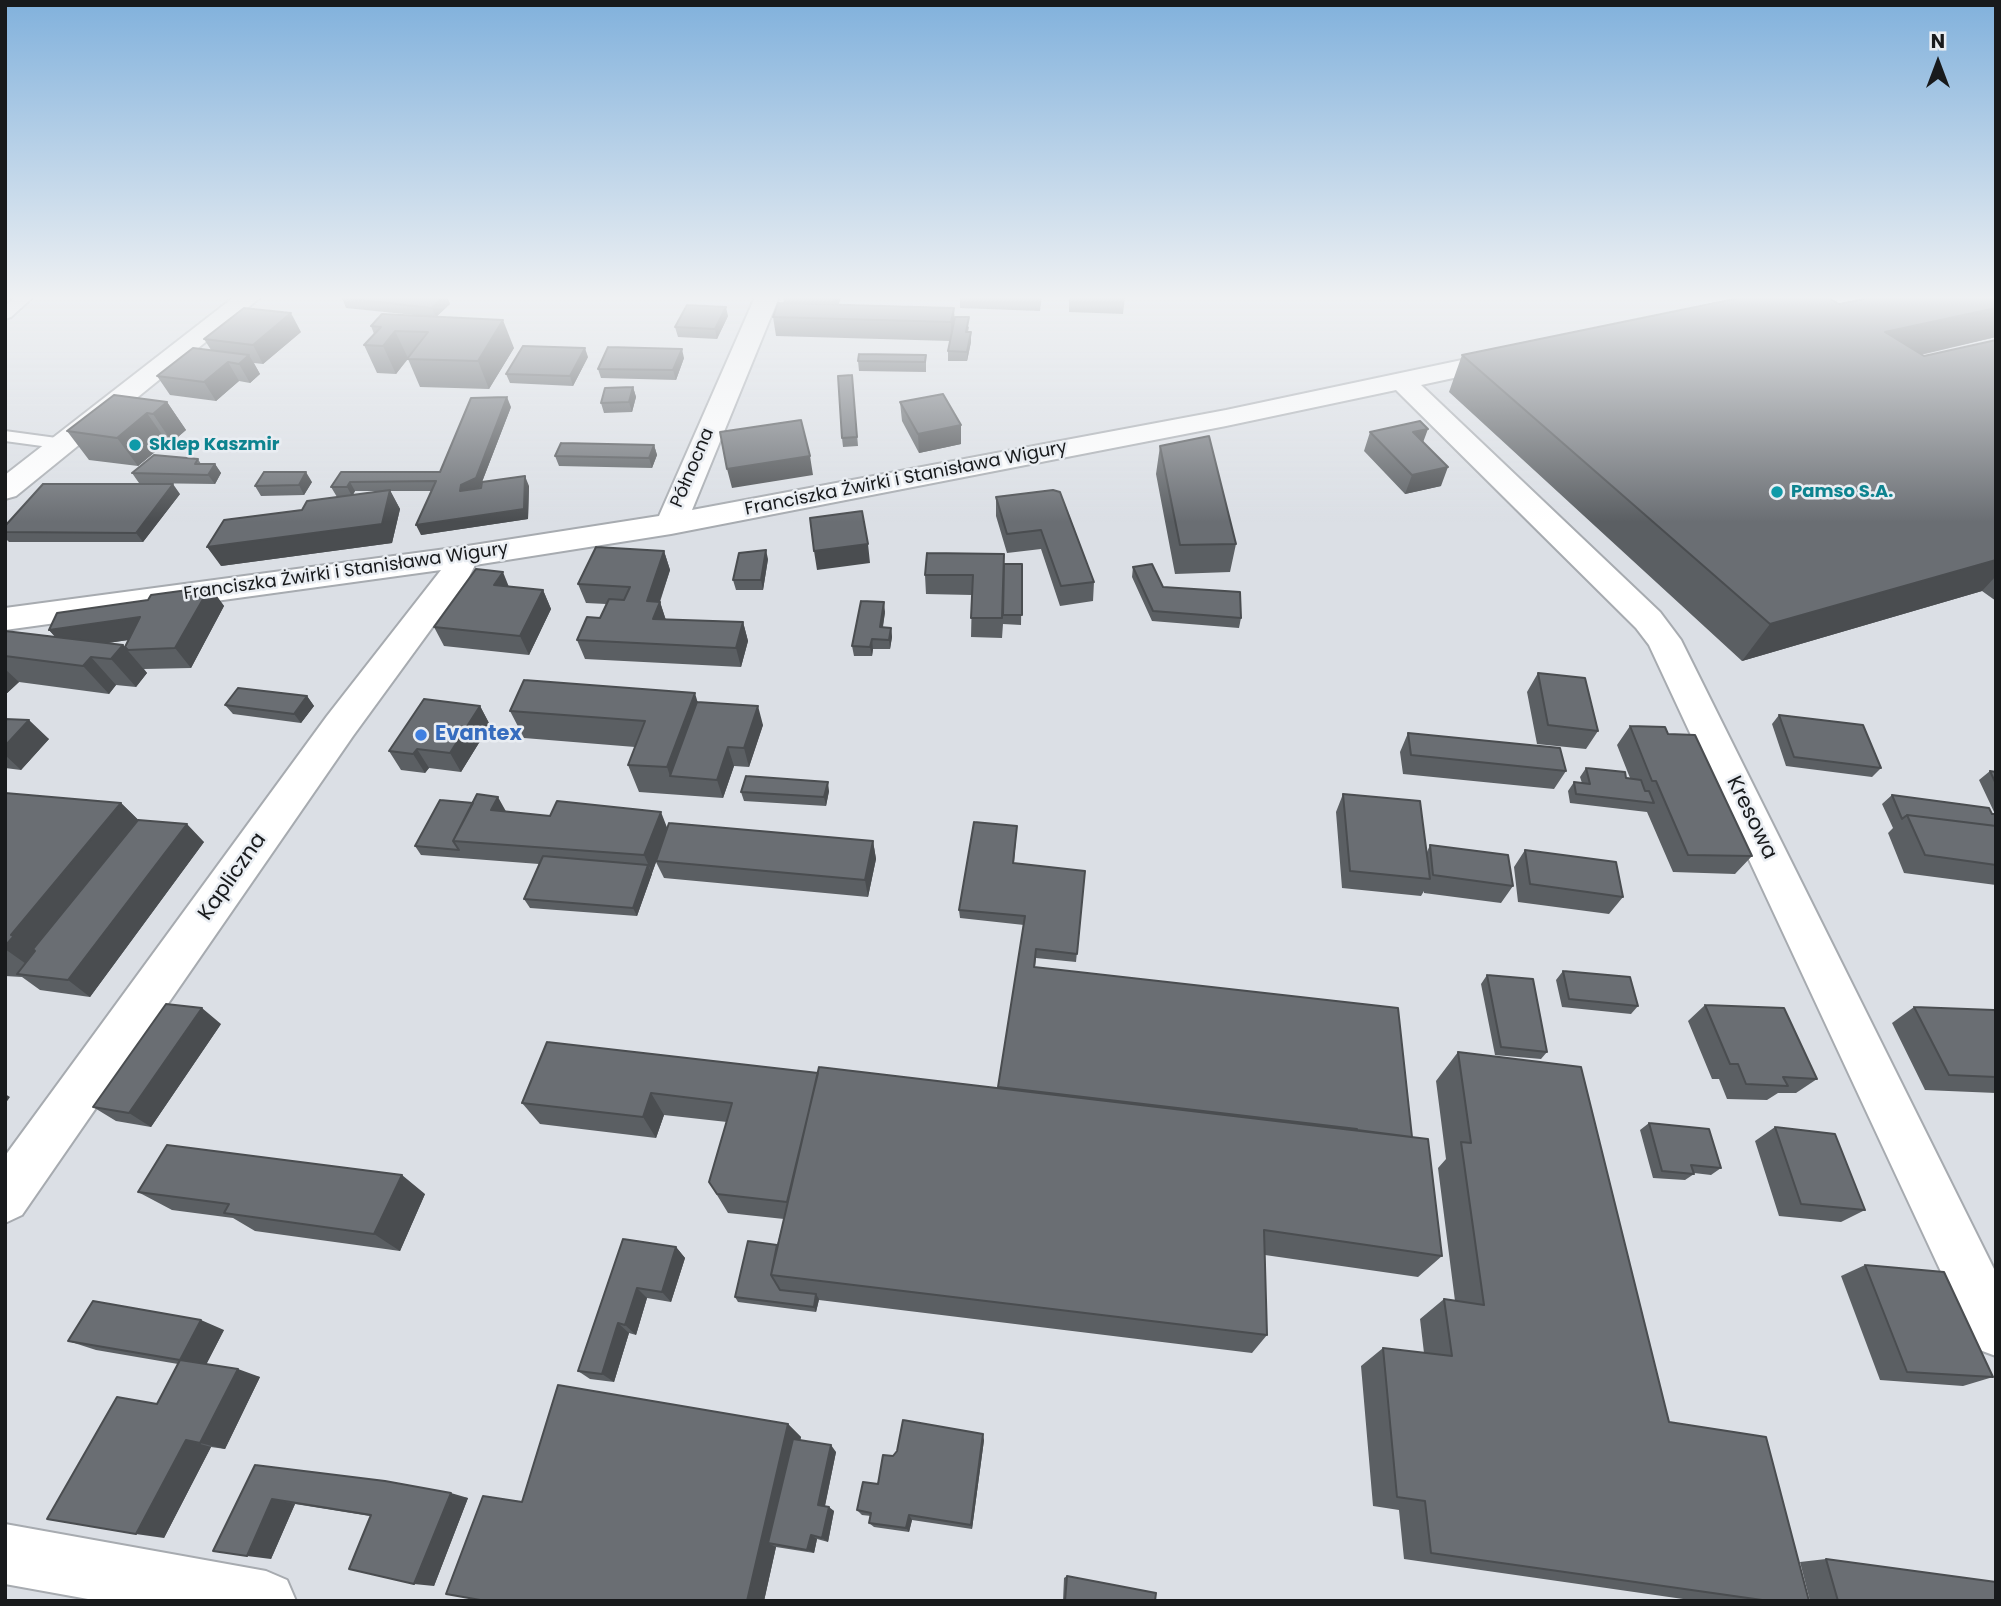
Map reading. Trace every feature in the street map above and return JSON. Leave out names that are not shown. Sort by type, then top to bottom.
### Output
[{"type":"street","points":[[5,490],[155,372]]},
{"type":"street","name":"Północna","points":[[671,524],[735,372]]},
{"type":"street","name":"Franciszka Żwirki i Stanisława Wigury","points":[[5,619],[461,557],[671,524],[1226,418],[1445,372]]},
{"type":"street","name":"Kresowa","points":[[1402,381],[1648,620],[1664,640],[1996,1330]]},
{"type":"street","name":"Kapliczna","points":[[5,1198],[340,726],[458,569],[461,557]]},
{"type":"street","points":[[5,1554],[266,1601]]},
{"type":"lane","points":[[5,436],[64,444]]},
{"type":"building","points":[[162,372],[216,372],[204,382],[157,376]]},
{"type":"building","points":[[507,372],[572,372],[570,376],[506,374]]},
{"type":"building","name":"Pamso S.A.","points":[[1481,372],[1996,372],[1996,560],[1770,624]]},
{"type":"building","points":[[852,375],[857,437],[842,438],[838,376]]},
{"type":"building","points":[[633,387],[629,402],[601,403],[605,388]]},
{"type":"building","points":[[943,394],[961,425],[918,434],[900,402]]},
{"type":"building","points":[[114,395],[167,402],[153,414],[147,413],[117,438],[67,431]]},
{"type":"building","points":[[507,397],[476,478],[461,485],[460,491],[481,488],[482,482],[525,476],[524,509],[416,525],[436,481],[350,482],[347,487],[331,487],[341,472],[440,472],[471,398]]},
{"type":"building","points":[[801,420],[810,456],[727,469],[720,432]]},
{"type":"building","points":[[1420,421],[1428,429],[1413,432],[1448,467],[1412,475],[1370,432]]},
{"type":"building","points":[[1209,436],[1236,544],[1180,545],[1160,446]]},
{"type":"building","points":[[561,443],[654,445],[649,458],[555,456]]},
{"type":"building","points":[[154,455],[198,459],[195,464],[215,464],[208,475],[132,473]]},
{"type":"building","points":[[264,472],[306,472],[299,485],[255,486]]},
{"type":"building","points":[[43,484],[173,484],[136,533],[5,532],[5,526]]},
{"type":"building","points":[[390,490],[382,524],[207,547],[224,520],[302,510],[307,501]]},
{"type":"building","points":[[1053,490],[1060,492],[1094,582],[1061,586],[1041,530],[1007,534],[996,497]]},
{"type":"building","points":[[862,511],[868,544],[814,551],[810,518]]},
{"type":"building","points":[[596,547],[664,551],[647,601],[660,602],[653,619],[743,622],[736,648],[577,640],[587,617],[600,618],[609,599],[624,600],[630,587],[578,584]]},
{"type":"building","points":[[766,550],[761,580],[733,580],[739,553]]},
{"type":"building","points":[[927,553],[1004,554],[1002,618],[971,618],[973,575],[925,575]]},
{"type":"building","points":[[1004,564],[1022,564],[1022,615],[1003,615]]},
{"type":"building","points":[[1152,564],[1163,587],[1240,592],[1241,618],[1153,611],[1133,567]]},
{"type":"building","points":[[476,569],[503,572],[494,585],[543,590],[520,636],[434,627]]},
{"type":"building","points":[[210,587],[175,648],[128,650],[125,647],[140,617],[49,630],[57,613],[148,600],[151,595]]},
{"type":"building","points":[[861,601],[884,602],[880,627],[891,628],[889,640],[872,639],[870,647],[852,646]]},
{"type":"building","points":[[5,631],[123,645],[111,659],[91,657],[83,666],[5,656]]},
{"type":"building","points":[[1538,673],[1585,678],[1598,731],[1548,725]]},
{"type":"building","points":[[524,680],[695,693],[667,767],[628,765],[645,721],[510,711]]},
{"type":"building","points":[[238,688],[307,696],[294,714],[225,705]]},
{"type":"building","points":[[424,699],[480,706],[450,753],[417,749],[413,754],[389,751]]},
{"type":"building","points":[[697,702],[758,706],[744,748],[728,747],[717,780],[670,776]]},
{"type":"building","points":[[1779,715],[1863,725],[1881,768],[1794,757]]},
{"type":"building","points":[[5,719],[29,720],[5,746]]},
{"type":"building","points":[[1630,726],[1665,727],[1668,734],[1695,735],[1752,856],[1688,855],[1656,781],[1652,781]]},
{"type":"building","points":[[1408,733],[1560,748],[1566,771],[1411,755]]},
{"type":"building","points":[[1586,768],[1625,772],[1626,778],[1641,780],[1654,803],[1576,794],[1574,782],[1590,784]]},
{"type":"building","points":[[1990,771],[1996,772],[1996,784]]},
{"type":"building","points":[[746,776],[828,782],[824,797],[741,792]]},
{"type":"building","points":[[5,793],[121,803],[11,935],[14,936],[5,946]]},
{"type":"building","points":[[477,794],[498,797],[491,810],[550,816],[557,801],[661,812],[644,855],[453,841]]},
{"type":"building","points":[[1343,794],[1420,801],[1430,879],[1350,871]]},
{"type":"building","points":[[1892,795],[1989,808],[1992,814],[1996,814],[1996,826],[1907,815],[1902,819]]},
{"type":"building","points":[[440,800],[473,803],[453,841],[459,850],[415,846]]},
{"type":"building","points":[[1907,815],[1996,826],[1996,865],[1925,855]]},
{"type":"building","points":[[138,820],[187,824],[68,980],[17,974],[35,951],[33,949]]},
{"type":"building","points":[[974,822],[1017,826],[1013,863],[1085,871],[1077,954],[1036,949],[1034,967],[1398,1008],[1412,1137],[998,1087],[1025,916],[959,910]]},
{"type":"building","points":[[669,823],[873,841],[865,880],[656,861]]},
{"type":"building","points":[[1430,845],[1508,855],[1513,886],[1433,875]]},
{"type":"building","points":[[1525,850],[1616,862],[1623,897],[1530,884]]},
{"type":"building","points":[[543,856],[648,865],[633,908],[524,899]]},
{"type":"building","points":[[1563,971],[1630,977],[1638,1006],[1569,999]]},
{"type":"building","points":[[1487,975],[1533,979],[1547,1052],[1501,1047]]},
{"type":"building","points":[[166,1004],[202,1008],[129,1113],[93,1107]]},
{"type":"building","points":[[1705,1005],[1784,1008],[1817,1079],[1783,1077],[1788,1086],[1746,1084],[1738,1064],[1730,1064]]},
{"type":"building","points":[[1914,1007],[1994,1010],[1996,1077],[1949,1075]]},
{"type":"building","points":[[547,1042],[818,1073],[787,1202],[717,1194],[709,1182],[732,1103],[651,1093],[643,1117],[522,1103]]},
{"type":"building","points":[[1458,1052],[1581,1067],[1669,1422],[1766,1437],[1809,1601],[1769,1601],[1431,1553],[1425,1501],[1397,1497],[1383,1348],[1452,1356],[1444,1299],[1484,1305],[1461,1142],[1471,1143]]},
{"type":"building","points":[[819,1067],[1428,1139],[1442,1256],[1264,1230],[1267,1335],[771,1275]]},
{"type":"building","points":[[1649,1123],[1709,1129],[1721,1168],[1691,1165],[1694,1174],[1662,1171]]},
{"type":"building","points":[[1775,1127],[1835,1134],[1865,1210],[1801,1204]]},
{"type":"building","points":[[167,1145],[402,1175],[374,1234],[224,1213],[229,1204],[138,1192]]},
{"type":"building","points":[[623,1239],[676,1247],[662,1292],[637,1288],[625,1325],[618,1323],[602,1374],[578,1371]]},
{"type":"building","points":[[748,1241],[777,1245],[771,1275],[780,1290],[816,1294],[814,1307],[735,1297]]},
{"type":"building","points":[[1865,1265],[1944,1272],[1993,1377],[1907,1372]]},
{"type":"building","points":[[93,1301],[201,1320],[180,1360],[68,1341]]},
{"type":"building","points":[[180,1360],[238,1369],[200,1443],[186,1440],[136,1534],[47,1519],[117,1397],[157,1404]]},
{"type":"building","points":[[558,1385],[788,1424],[747,1601],[486,1601],[446,1594],[483,1496],[522,1502]]},
{"type":"building","points":[[903,1420],[983,1434],[971,1525],[909,1515],[906,1528],[869,1523],[871,1513],[857,1510],[863,1482],[878,1484],[883,1455],[893,1456],[897,1451]]},
{"type":"building","points":[[793,1439],[831,1445],[818,1505],[829,1507],[822,1538],[811,1535],[807,1550],[768,1543]]},
{"type":"building","points":[[255,1465],[385,1481],[451,1493],[414,1584],[349,1569],[371,1515],[272,1499],[247,1556],[213,1551]]},
{"type":"building","points":[[1826,1559],[1996,1582],[1996,1601],[1838,1601]]},
{"type":"building","points":[[1067,1576],[1156,1593],[1155,1601],[1065,1601]]},
{"type":"place","name":"Sklep Kaszmir","points":[[135,445]]},
{"type":"place","name":"Pamso S.A.","points":[[1777,492]]},
{"type":"place","name":"Evantex","points":[[421,735]]}]
